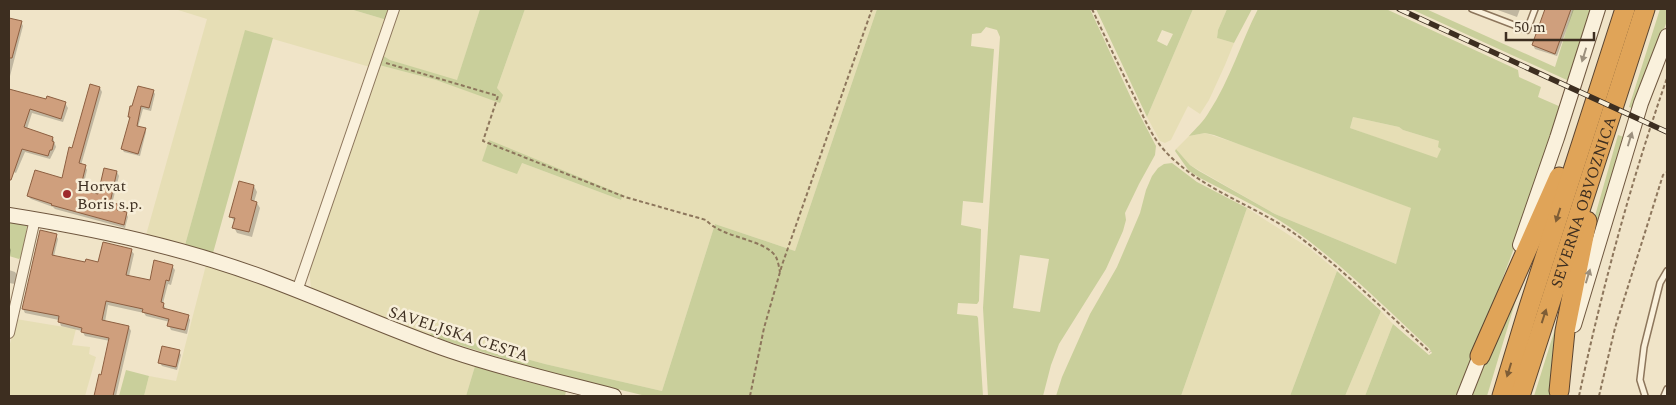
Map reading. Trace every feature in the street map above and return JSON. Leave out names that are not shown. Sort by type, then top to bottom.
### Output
[{"type":"highway","name":"SEVERNA OBVOZNICA","points":[[1502,396],[1625,9]]},
{"type":"highway","name":"SEVERNA OBVOZNICA","points":[[1520,396],[1645,9]]},
{"type":"highway","points":[[1480,356],[1521,267],[1564,166],[1581,112],[1606,69]]},
{"type":"highway","points":[[1558,394],[1564,331],[1592,202],[1613,136],[1618,91]]},
{"type":"main road","points":[[1464,396],[1557,138],[1598,9]]},
{"type":"main road","points":[[1558,394],[1569,344],[1600,237],[1642,103],[1667,36]]},
{"type":"main road","name":"SAVELJSKA CESTA","points":[[9,215],[95,229],[156,243],[228,265],[297,290],[410,337],[466,356],[522,373],[614,396]]},
{"type":"street","points":[[297,290],[394,9]]},
{"type":"street","points":[[9,333],[12,304],[34,219]]},
{"type":"lane","points":[[1472,9],[1526,30],[1535,9]]},
{"type":"lane","points":[[1645,396],[1640,380],[1644,346],[1660,283],[1667,271]]},
{"type":"lane","points":[[1664,396],[1667,389]]},
{"type":"path","points":[[750,396],[764,328],[780,272],[872,9]]},
{"type":"path","points":[[1092,9],[1144,118],[1156,140],[1166,152],[1194,177],[1248,206],[1297,236],[1332,264],[1430,352]]},
{"type":"path","points":[[377,60],[498,96],[483,141],[625,197],[706,220],[713,228],[768,249],[776,258],[780,272]]},
{"type":"path","points":[[1579,396],[1594,328],[1616,247],[1667,78]]},
{"type":"path","points":[[1599,396],[1615,328],[1663,175],[1667,172]]},
{"type":"shaded area","points":[[178,9],[350,9],[387,20],[370,67],[245,31],[185,245],[146,235],[207,19]]},
{"type":"shaded area","points":[[397,9],[480,9],[457,81],[390,60],[382,55]]},
{"type":"shaded area","points":[[525,9],[877,9],[795,251],[715,224],[662,391],[508,354],[433,329],[430,336],[389,322],[311,288],[309,269],[379,65],[436,80],[500,102],[497,88]],"holes":[[[489,141],[623,195],[621,200],[522,163]]]},
{"type":"shaded area","points":[[1193,9],[1227,9],[1218,30],[1217,38],[1234,43],[1209,100],[1200,114],[1188,106],[1171,140],[1165,143],[1160,141],[1147,117]]},
{"type":"shaded area","points":[[1353,117],[1399,127],[1403,130],[1439,141],[1441,149],[1437,159],[1350,128]]},
{"type":"shaded area","points":[[1205,133],[1412,208],[1396,264],[1275,214],[1190,165],[1176,149],[1189,136]]},
{"type":"shaded area","points":[[1247,208],[1309,248],[1337,271],[1290,396],[1181,396]]},
{"type":"shaded area","points":[[206,265],[289,295],[371,329],[475,366],[466,396],[144,396],[149,376],[176,381]]},
{"type":"shaded area","points":[[1381,311],[1393,324],[1365,396],[1345,396]]},
{"type":"shaded area","points":[[16,319],[76,329],[72,345],[90,347],[89,354],[96,357],[85,396],[9,396],[9,348]]},
{"type":"green space","points":[[350,9],[391,9],[387,20]]},
{"type":"green space","points":[[480,9],[525,9],[497,88],[503,95],[500,103],[436,80],[379,65],[382,55],[390,60],[457,80]]},
{"type":"green space","points":[[877,9],[1090,9],[1132,100],[1156,146],[1155,155],[1125,213],[1126,220],[1123,231],[1106,269],[1059,344],[1043,396],[988,396],[983,308],[1000,37],[997,30],[986,27],[981,33],[972,34],[971,46],[994,49],[983,203],[963,201],[961,225],[981,229],[979,301],[977,304],[958,303],[957,314],[977,316],[978,318],[983,396],[646,396],[547,372],[430,336],[432,329],[545,364],[662,391],[715,224],[795,251]],"holes":[[[1020,255],[1049,259],[1040,312],[1013,308]]]},
{"type":"green space","points":[[1096,9],[1193,9],[1147,117]],"holes":[[[1162,30],[1173,34],[1167,46],[1157,41]]]},
{"type":"green space","points":[[1227,9],[1252,9],[1234,43],[1217,38],[1218,30]]},
{"type":"green space","points":[[1258,9],[1386,9],[1518,70],[1519,77],[1541,87],[1538,97],[1561,107],[1538,181],[1499,289],[1456,396],[1365,396],[1393,324],[1429,355],[1432,353],[1429,348],[1356,280],[1309,241],[1270,215],[1189,171],[1175,151],[1176,149],[1190,165],[1199,171],[1275,214],[1396,264],[1411,208],[1214,135],[1205,133],[1189,136],[1205,118],[1216,100]],"holes":[[[1353,117],[1399,127],[1403,130],[1439,141],[1438,147],[1441,149],[1437,158],[1350,128]]]},
{"type":"green space","points":[[1411,9],[1426,9],[1555,67],[1573,9],[1593,9],[1569,81]]},
{"type":"green space","points":[[1660,9],[1667,9],[1667,21],[1634,109],[1629,107]]},
{"type":"green space","points":[[245,30],[273,38],[213,253],[185,245]]},
{"type":"green space","points":[[1618,135],[1624,137],[1594,231],[1591,230]]},
{"type":"green space","points":[[489,140],[623,195],[621,200],[522,163],[517,174],[482,161]]},
{"type":"green space","points":[[1172,163],[1197,182],[1247,208],[1181,396],[1056,396],[1062,377],[1090,314],[1117,267],[1140,213],[1152,176],[1164,164]]},
{"type":"green space","points":[[9,222],[27,226],[23,255],[19,259],[9,256]]},
{"type":"green space","points":[[1337,271],[1381,311],[1345,396],[1290,396]]},
{"type":"green space","points":[[1524,273],[1487,396],[1471,396],[1518,283]]},
{"type":"green space","points":[[1560,313],[1562,313],[1551,396],[1534,396]]},
{"type":"green space","points":[[475,366],[566,391],[565,396],[466,396]]},
{"type":"green space","points":[[126,370],[149,376],[144,396],[119,396]]},
{"type":"building","points":[[1545,9],[1571,9],[1555,54],[1532,45]]},
{"type":"building","points":[[9,18],[22,21],[12,58],[9,58]]},
{"type":"building","points":[[90,84],[100,87],[79,163],[86,165],[80,190],[98,194],[104,168],[117,171],[110,203],[118,204],[117,210],[127,212],[124,225],[51,205],[27,196],[35,170],[62,178],[69,147],[72,148]]},
{"type":"building","points":[[138,86],[154,90],[149,108],[141,106],[137,126],[146,128],[138,154],[121,149],[130,117],[128,117],[130,106],[132,106]]},
{"type":"building","points":[[9,89],[46,99],[47,96],[66,102],[61,119],[30,109],[24,127],[53,137],[52,150],[50,150],[48,156],[22,149],[11,180],[9,180]]},
{"type":"building","points":[[239,181],[254,185],[251,200],[257,202],[249,232],[232,228],[235,218],[229,217]]},
{"type":"building","points":[[40,230],[57,234],[52,255],[85,262],[86,259],[98,262],[103,242],[132,249],[126,275],[150,280],[154,260],[173,265],[169,281],[166,280],[161,302],[164,303],[163,308],[189,315],[185,330],[167,326],[169,319],[142,312],[143,309],[106,301],[102,320],[129,326],[113,396],[94,396],[99,374],[101,375],[109,338],[81,332],[82,328],[58,322],[59,316],[22,309]]},
{"type":"building","points":[[162,346],[180,350],[176,367],[158,363]]},
{"type":"railway","points":[[1399,9],[1667,132]]},
{"type":"place","name":"Horvat Boris s.p.","points":[[67,194]]}]
